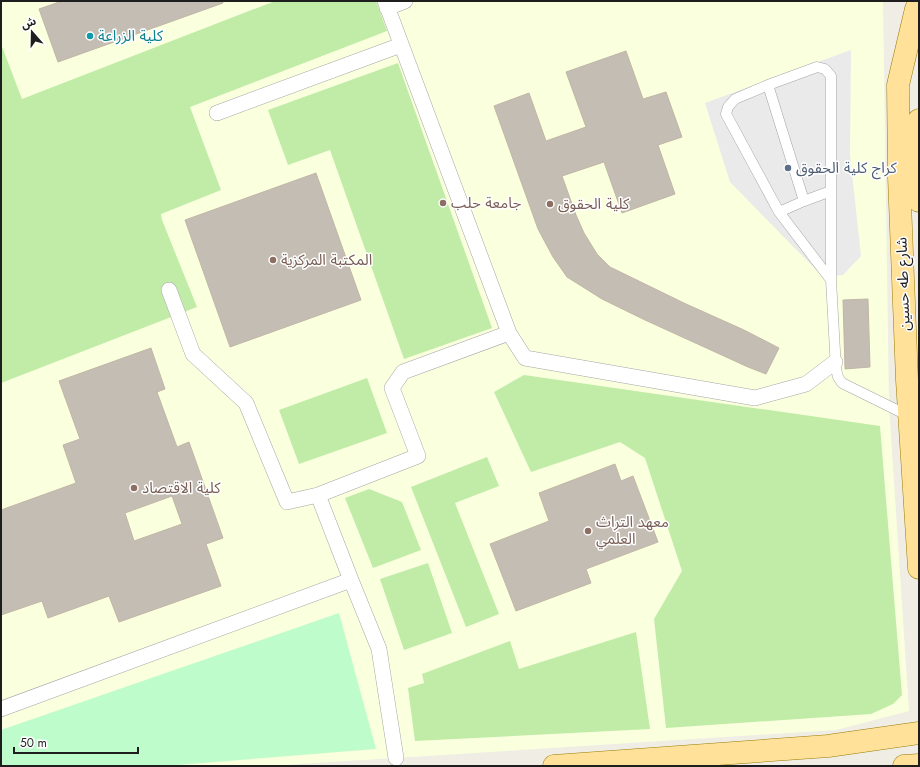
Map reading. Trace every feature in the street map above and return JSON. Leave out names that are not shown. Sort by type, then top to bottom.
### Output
[{"type":"main road","name":"شارع طه حسين","points":[[916,4],[898,85],[899,177],[909,416],[919,568]]},
{"type":"main road","points":[[919,120],[916,136],[919,201]]},
{"type":"main road","points":[[554,766],[828,746],[919,733]]},
{"type":"main road","points":[[904,766],[919,765]]},
{"type":"street","points":[[405,1],[386,4],[510,333],[525,358],[755,398],[806,384],[835,362]]},
{"type":"street","points":[[217,113],[402,45]]},
{"type":"street","points":[[169,290],[193,354],[246,403],[287,502],[318,495],[418,456],[392,388],[403,372],[510,333]]},
{"type":"street","points":[[318,495],[379,649],[396,758]]},
{"type":"street","points":[[1,709],[351,580]]},
{"type":"lane","points":[[831,280],[779,212],[726,114],[728,107],[735,99],[818,67],[825,69],[831,76],[831,280],[835,362],[838,377],[842,383],[909,416]]},
{"type":"lane","points":[[768,85],[804,201]]},
{"type":"lane","points":[[779,212],[831,191]]},
{"type":"shaded area","name":"جامعة حلب","points":[[1,1],[883,1],[889,406],[909,711],[836,730],[268,766],[1,766]]},
{"type":"shaded area","name":"كراج كلية الحقوق","points":[[851,50],[850,155],[861,256],[843,275],[823,277],[730,182],[705,103]]},
{"type":"green space","points":[[275,1],[376,1],[387,31],[190,107],[221,190],[161,214],[162,220],[197,307],[1,383],[1,44],[22,99]]},
{"type":"green space","points":[[398,63],[492,328],[404,359],[330,150],[288,165],[268,110]]},
{"type":"green space","points":[[524,375],[880,426],[902,695],[893,704],[871,714],[666,728],[654,619],[682,571],[645,458],[620,442],[531,472],[494,392]]},
{"type":"green space","points":[[367,378],[387,433],[299,464],[279,410]]},
{"type":"green space","points":[[487,457],[499,486],[455,503],[499,614],[466,627],[411,487]]},
{"type":"green space","points":[[369,489],[402,502],[421,550],[373,568],[345,498]]},
{"type":"green space","points":[[428,563],[452,633],[404,650],[380,579]]},
{"type":"green space","points":[[339,613],[376,749],[165,766],[1,766],[1,730]]},
{"type":"green space","points":[[636,632],[650,729],[415,741],[408,688],[424,683],[422,674],[510,641],[519,669]]},
{"type":"building","name":"كلية الزراعة","points":[[62,1],[222,1],[223,3],[58,62],[39,9]]},
{"type":"building","name":"كلية الحقوق","points":[[626,51],[643,99],[666,92],[682,137],[658,145],[675,194],[622,213],[604,162],[562,176],[576,215],[584,233],[597,254],[610,267],[779,348],[766,374],[645,320],[602,299],[567,277],[553,257],[538,229],[494,106],[529,93],[546,141],[586,127],[566,72]]},
{"type":"building","name":"المكتبة المركزية","points":[[316,173],[361,300],[230,347],[185,220]]},
{"type":"building","points":[[868,299],[870,367],[845,369],[843,300]]},
{"type":"building","name":"كلية الاقتصاد","points":[[151,348],[165,389],[157,392],[177,447],[189,442],[223,538],[206,544],[221,586],[119,622],[109,596],[48,618],[42,601],[1,615],[1,510],[76,483],[63,445],[80,439],[59,381]],"holes":[[[172,496],[182,524],[134,541],[125,513]]]},
{"type":"building","name":"معهد التراث العلمي","points":[[615,464],[621,481],[633,476],[658,542],[586,569],[591,583],[516,611],[490,544],[549,521],[539,493]]},
{"type":"place","name":"كلية الزراعة","points":[[90,36]]},
{"type":"place","name":"كراج كلية الحقوق","points":[[788,168]]},
{"type":"place","name":"جامعة حلب","points":[[443,203]]},
{"type":"place","name":"كلية الحقوق","points":[[550,204]]},
{"type":"place","name":"المكتبة المركزية","points":[[273,260]]},
{"type":"place","name":"كلية الاقتصاد","points":[[134,488]]},
{"type":"place","name":"معهد التراث العلمي","points":[[588,531]]}]
